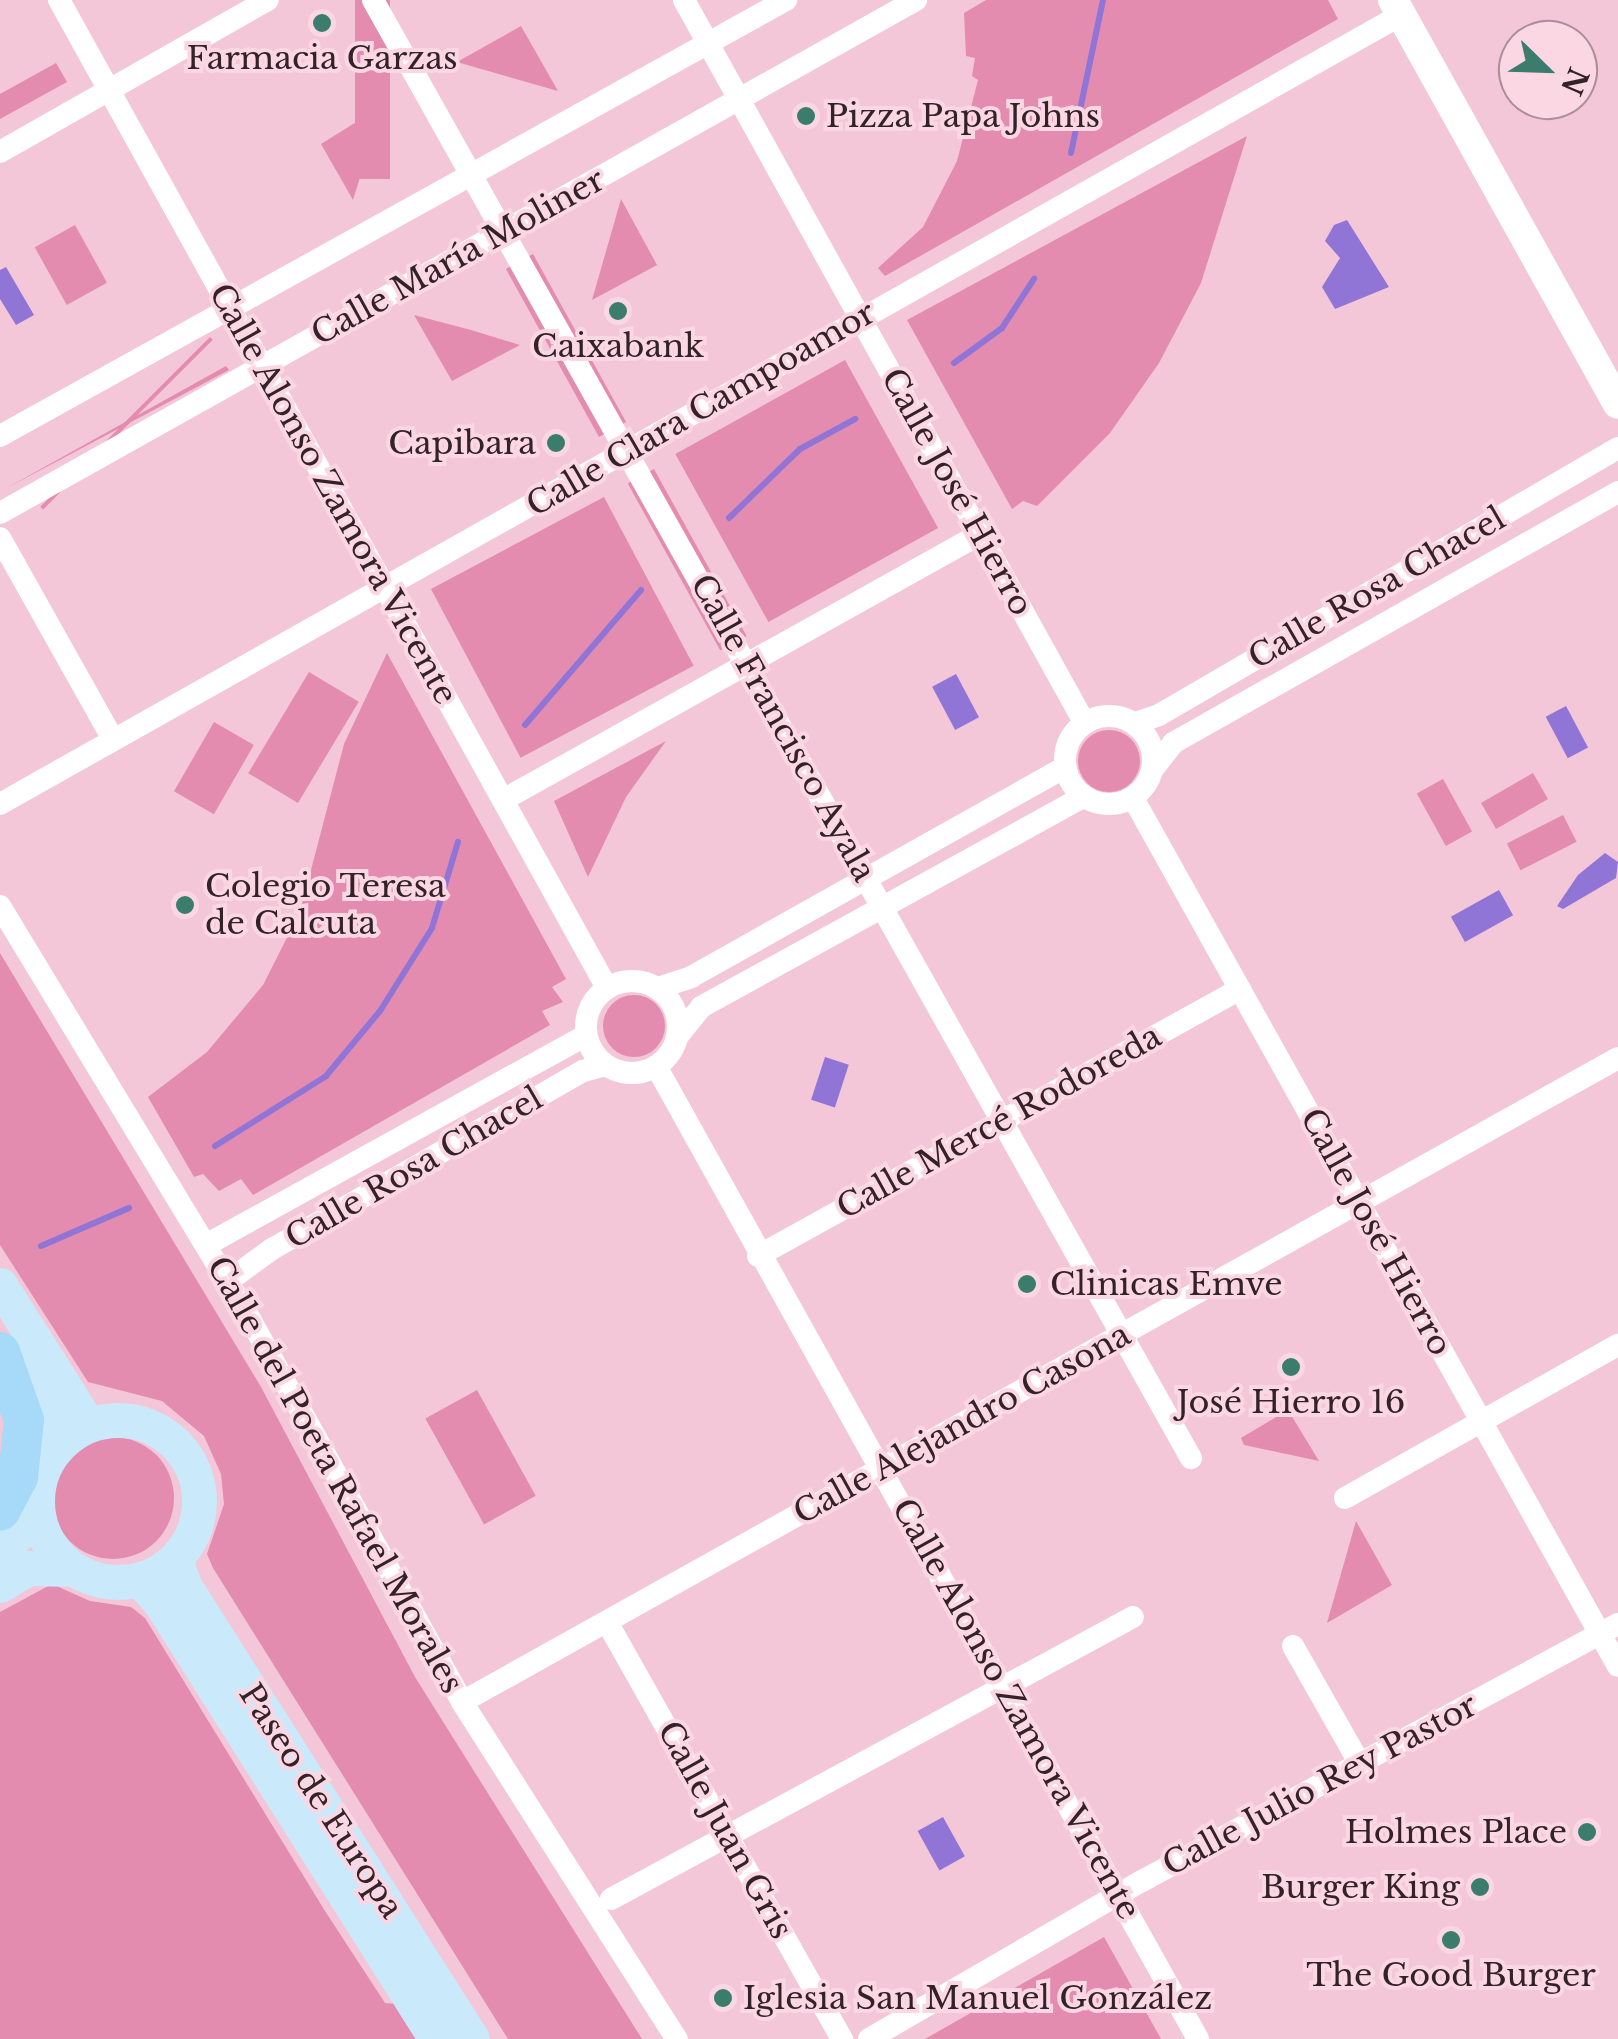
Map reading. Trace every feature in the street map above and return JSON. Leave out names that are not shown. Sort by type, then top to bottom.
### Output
[{"type":"highway","points":[[0,1352],[24,1420],[18,1512]]},
{"type":"main road","points":[[0,1285],[75,1434]]},
{"type":"main road","points":[[0,1336],[75,1434]]},
{"type":"main road","points":[[0,1553],[18,1512],[40,1475],[75,1434],[138,1421],[160,1430],[193,1468],[198,1516],[175,1560],[140,1580],[94,1580],[72,1569],[18,1512]]},
{"type":"main road","name":"Paseo de Europa","points":[[175,1560],[185,1587],[472,2039]]},
{"type":"main road","points":[[0,1586],[28,1568],[72,1569]]},
{"type":"main road","name":"Paseo de Europa","points":[[140,1580],[160,1602],[436,2039]]},
{"type":"street","name":"Calle Alonso Zamora Vicente","points":[[58,0],[606,988]]},
{"type":"street","points":[[0,152],[268,0]]},
{"type":"street","name":"Calle Francisco Ayala","points":[[373,0],[1191,1458]]},
{"type":"street","name":"Calle José Hierro","points":[[684,0],[743,98],[1084,722]]},
{"type":"street","name":"Calle María Moliner","points":[[0,436],[786,0]]},
{"type":"street","name":"Calle María Moliner","points":[[0,513],[916,0]]},
{"type":"street","points":[[1397,7],[1618,404]]},
{"type":"street","name":"Calle Clara Campoamor","points":[[0,804],[628,453],[1397,7]]},
{"type":"street","name":"Calle Rosa Chacel","points":[[1134,723],[1159,715],[1618,448]]},
{"type":"street","name":"Calle Rosa Chacel","points":[[1153,769],[1173,742],[1618,492]]},
{"type":"street","points":[[503,800],[750,666],[980,534]]},
{"type":"street","points":[[0,538],[113,739]]},
{"type":"street","points":[[1118,716],[1134,723],[1153,752],[1153,769],[1133,798],[1099,804],[1083,797],[1064,768],[1065,750],[1084,722],[1118,716]]},
{"type":"street","points":[[658,988],[691,977],[1064,768]]},
{"type":"street","points":[[677,1036],[677,1018],[658,988],[642,981],[606,988],[593,1000],[586,1035],[605,1065],[640,1072],[656,1066],[702,1007],[1083,797]]},
{"type":"street","name":"Calle José Hierro","points":[[1133,798],[1482,1423],[1609,1629],[1618,1666]]},
{"type":"street","name":"Calle del Poeta Rafael Morales","points":[[0,906],[228,1281],[462,1702],[677,2039]]},
{"type":"street","name":"Calle Mercé Rodoreda","points":[[758,1256],[1240,989]]},
{"type":"street","name":"Calle Rosa Chacel","points":[[206,1245],[586,1035]]},
{"type":"street","name":"Calle Alejandro Casona","points":[[462,1702],[1618,1058]]},
{"type":"street","name":"Calle Rosa Chacel","points":[[228,1281],[272,1249],[583,1071],[605,1065]]},
{"type":"street","name":"Calle Alonso Zamora Vicente","points":[[656,1066],[758,1256],[882,1469],[1198,2039]]},
{"type":"street","points":[[1345,1498],[1618,1346]]},
{"type":"street","points":[[611,1900],[730,1839],[1133,1617]]},
{"type":"street","name":"Calle Juan Gris","points":[[607,1622],[842,2039]]},
{"type":"street","name":"Calle Julio Rey Pastor","points":[[870,2039],[1119,1894],[1609,1629]]},
{"type":"street","points":[[1292,1646],[1360,1764]]},
{"type":"shaded area","points":[[355,0],[390,0],[390,179],[355,179]]},
{"type":"shaded area","points":[[986,0],[1328,0],[1338,19],[885,276],[878,268],[923,227],[957,161],[978,80],[972,76],[975,58],[966,56],[964,13]]},
{"type":"shaded area","points":[[521,26],[558,91],[457,62]]},
{"type":"shaded area","points":[[56,63],[67,82],[0,119],[0,94]]},
{"type":"shaded area","points":[[382,106],[353,200],[321,144]]},
{"type":"shaded area","points":[[1247,136],[1201,283],[1159,363],[1110,433],[1037,506],[1023,501],[1012,509],[907,320]]},
{"type":"shaded area","points":[[621,199],[657,265],[592,300]]},
{"type":"shaded area","points":[[1347,220],[1389,287],[1335,309],[1322,287],[1340,258],[1325,241],[1334,225]]},
{"type":"shaded area","points":[[75,225],[107,283],[67,305],[35,247]]},
{"type":"shaded area","points":[[533,254],[626,422],[599,437],[506,269]]},
{"type":"shaded area","points":[[6,267],[34,315],[16,325],[0,299],[0,270]]},
{"type":"shaded area","points":[[414,315],[471,330],[520,345],[452,381]]},
{"type":"shaded area","points":[[210,337],[213,340],[43,510],[40,507]]},
{"type":"shaded area","points":[[845,360],[938,528],[768,622],[675,454]]},
{"type":"shaded area","points":[[226,366],[229,370],[3,490]]},
{"type":"shaded area","points":[[654,469],[747,636],[720,651],[628,484]]},
{"type":"shaded area","points":[[604,497],[694,666],[521,758],[431,589]]},
{"type":"shaded area","points":[[387,653],[566,979],[552,987],[563,1002],[542,1011],[550,1025],[253,1195],[241,1179],[219,1191],[203,1174],[194,1177],[148,1097],[207,1052],[263,985],[300,912],[344,744]]},
{"type":"shaded area","points":[[309,672],[359,702],[298,803],[248,773]]},
{"type":"shaded area","points":[[956,674],[979,717],[955,730],[932,687]]},
{"type":"shaded area","points":[[1566,706],[1588,747],[1568,758],[1546,717]]},
{"type":"shaded area","points":[[214,722],[254,745],[214,814],[174,791]]},
{"type":"shaded area","points":[[1109,730],[1131,739],[1140,761],[1131,783],[1109,792],[1087,783],[1078,761],[1087,739]]},
{"type":"shaded area","points":[[666,741],[626,797],[588,877],[554,801]]},
{"type":"shaded area","points":[[1533,773],[1548,799],[1496,829],[1481,803]]},
{"type":"shaded area","points":[[1443,779],[1472,831],[1446,846],[1417,794]]},
{"type":"shaded area","points":[[1563,815],[1577,842],[1520,870],[1507,844]]},
{"type":"shaded area","points":[[1605,853],[1618,862],[1616,878],[1563,909],[1557,906],[1578,875]]},
{"type":"shaded area","points":[[1499,890],[1513,915],[1465,942],[1451,917]]},
{"type":"shaded area","points":[[0,953],[261,1387],[415,1677],[642,2039],[508,2039],[213,1568],[207,1554],[224,1504],[221,1474],[204,1436],[162,1401],[88,1382],[0,1245]]},
{"type":"shaded area","points":[[634,995],[656,1004],[665,1026],[656,1048],[634,1057],[612,1048],[603,1026],[612,1004]]},
{"type":"shaded area","points":[[825,1057],[849,1065],[835,1108],[811,1100]]},
{"type":"shaded area","points":[[477,1390],[536,1496],[484,1524],[425,1419]]},
{"type":"shaded area","points":[[1288,1410],[1319,1461],[1244,1445],[1241,1438]]},
{"type":"shaded area","points":[[113,1437],[136,1442],[156,1455],[169,1475],[174,1498],[169,1521],[156,1541],[136,1554],[113,1559],[90,1554],[70,1541],[57,1521],[52,1498],[57,1475],[70,1455],[90,1442]]},
{"type":"shaded area","points":[[1356,1521],[1392,1585],[1327,1623]]},
{"type":"shaded area","points":[[52,1584],[90,1601],[131,1607],[145,1618],[325,1911],[385,2003],[396,2004],[418,2039],[0,2039],[0,1612]]},
{"type":"shaded area","points":[[943,1817],[965,1856],[939,1870],[918,1831]]},
{"type":"shaded area","points":[[1104,1937],[1161,2039],[925,2039]]},
{"type":"waterway","points":[[1071,153],[1103,0]]},
{"type":"waterway","points":[[954,363],[1002,328],[1034,279]]},
{"type":"waterway","points":[[729,518],[800,449],[855,419]]},
{"type":"waterway","points":[[525,725],[641,590]]},
{"type":"waterway","points":[[215,1146],[326,1076],[380,1011],[432,928],[458,842]]},
{"type":"waterway","points":[[41,1246],[129,1208]]},
{"type":"place","name":"Farmacia Garzas","points":[[322,23]]},
{"type":"place","name":"Pizza Papa Johns","points":[[806,116]]},
{"type":"place","name":"Caixabank","points":[[618,311]]},
{"type":"place","name":"Capibara","points":[[556,443]]},
{"type":"place","name":"Colegio Teresa de Calcuta","points":[[185,905]]},
{"type":"place","name":"Clinicas Emve","points":[[1027,1284]]},
{"type":"place","name":"José Hierro 16","points":[[1291,1367]]},
{"type":"place","name":"Holmes Place","points":[[1587,1832]]},
{"type":"place","name":"Burger King","points":[[1480,1887]]},
{"type":"place","name":"The Good Burger","points":[[1451,1940]]},
{"type":"place","name":"Iglesia San Manuel González","points":[[723,1998]]}]
